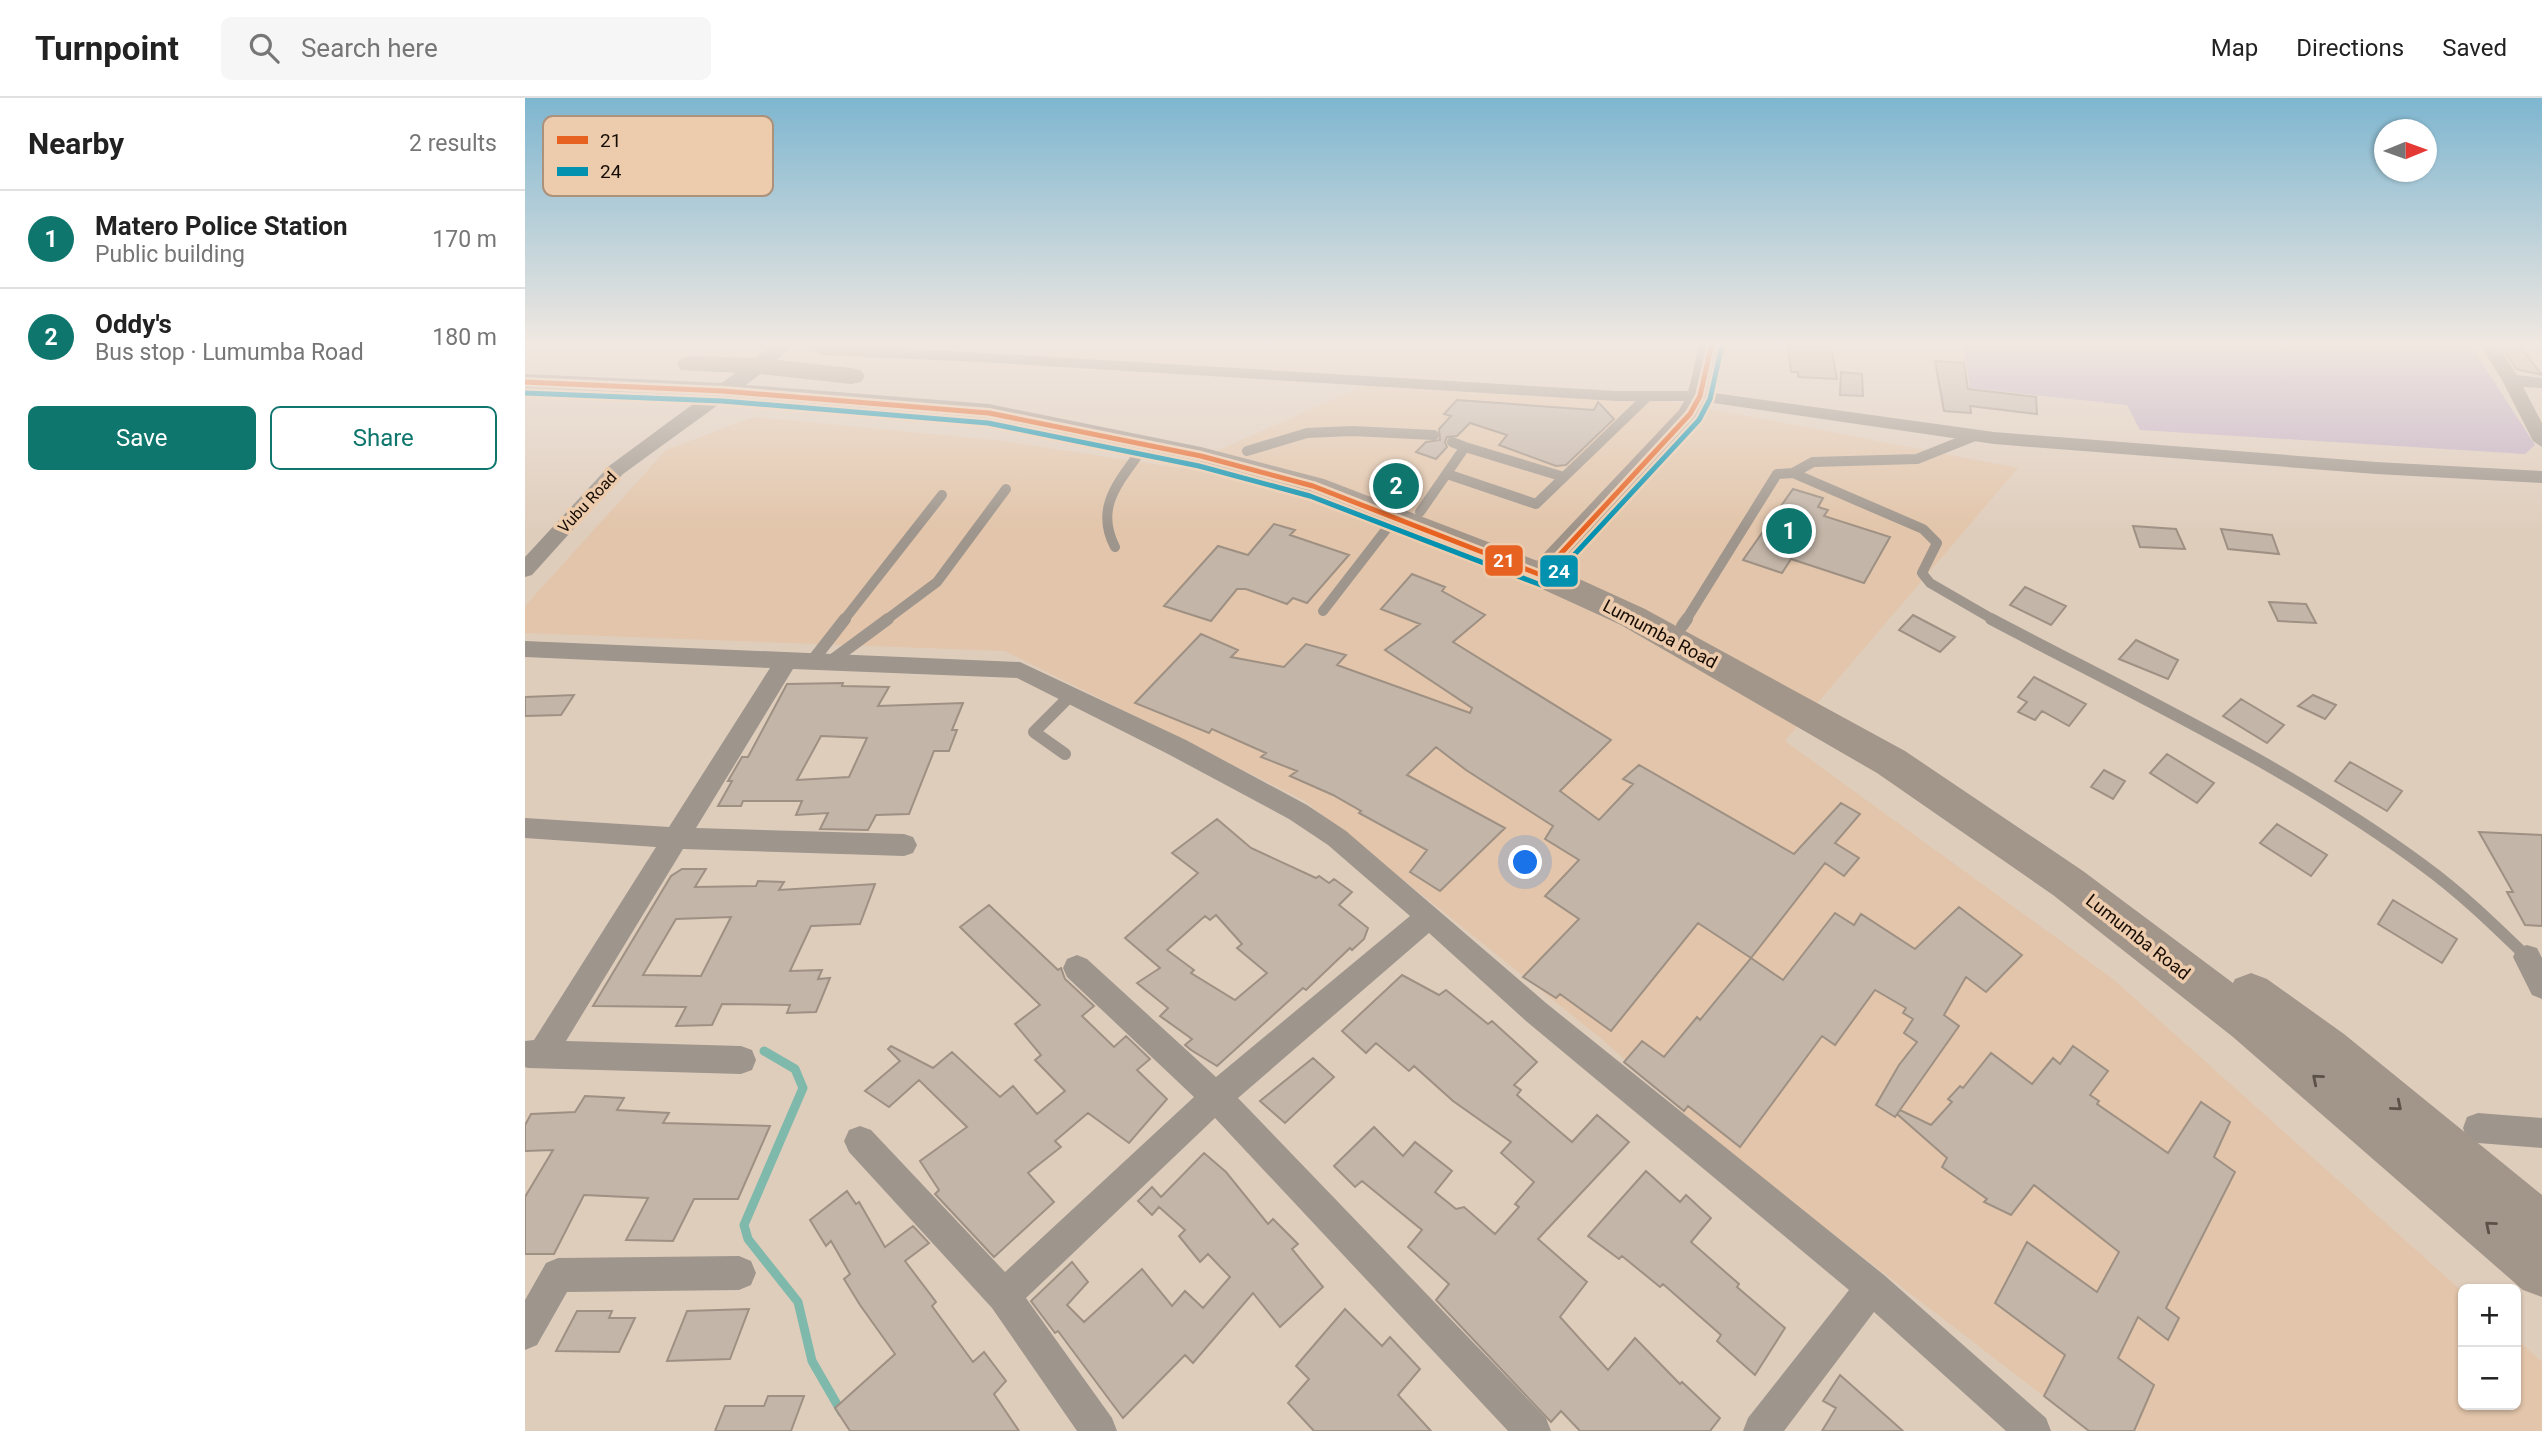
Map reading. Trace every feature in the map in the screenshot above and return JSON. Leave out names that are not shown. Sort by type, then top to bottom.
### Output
[{"type":"main road","name":"Lumumba Road","points":[[895,405],[989,413],[1201,456],[1408,515]]},
{"type":"main road","name":"Lumumba Road","points":[[1048,405],[1247,451],[1316,470],[1408,515],[1682,626],[1882,740],[2094,878],[2328,1049],[2542,1227]]},
{"type":"main road","points":[[1538,567],[1661,448],[1691,414],[1692,405]]},
{"type":"main road","name":"Lumumba Road","points":[[1538,567],[1633,617],[1891,762],[2068,883],[2249,1022],[2542,1271]]},
{"type":"street","name":"Vubu Road","points":[[525,570],[616,470],[704,405]]},
{"type":"street","points":[[1754,405],[1977,435],[2376,468],[2542,477]]},
{"type":"street","points":[[2524,405],[2542,441]]},
{"type":"street","points":[[525,649],[1020,670],[1177,747],[1298,812],[1337,838],[1536,1012],[1873,1286],[2033,1431]]},
{"type":"street","points":[[533,1054],[677,838],[810,660]]},
{"type":"street","points":[[525,828],[677,838],[904,845]]},
{"type":"street","points":[[1003,1296],[1216,1097],[1429,916]]},
{"type":"street","points":[[2535,958],[2542,986]]},
{"type":"street","points":[[1077,968],[1216,1097],[1533,1431]]},
{"type":"street","points":[[533,1054],[741,1060]]},
{"type":"street","points":[[2478,1128],[2542,1133]]},
{"type":"street","points":[[860,1141],[1003,1296],[1099,1431]]},
{"type":"street","points":[[525,1333],[558,1275],[739,1273]]},
{"type":"street","points":[[1761,1431],[1873,1286]]},
{"type":"lane","points":[[1447,474],[1536,504],[1639,405]]},
{"type":"lane","points":[[1247,451],[1307,433],[1352,431],[1434,435]]},
{"type":"lane","points":[[1682,626],[1777,474],[1793,473],[1813,462],[1917,459],[1977,435]]},
{"type":"lane","points":[[1452,442],[1564,477]]},
{"type":"lane","points":[[1115,547],[1106,534],[1104,516],[1110,499],[1145,445]]},
{"type":"lane","points":[[1323,611],[1447,474],[1465,447]]},
{"type":"lane","points":[[1793,473],[1923,529],[1937,543],[1922,573],[1930,583],[2289,778],[2375,831],[2493,921],[2535,958]]},
{"type":"lane","points":[[810,660],[937,582],[1006,489]]},
{"type":"lane","points":[[810,660],[943,495]]},
{"type":"lane","points":[[1065,754],[1034,732],[1070,695]]},
{"type":"shaded area","points":[[1320,405],[1691,405],[2018,468],[1785,741],[2113,979],[2458,1288],[2458,1410],[2521,1410],[2521,1343],[2542,1362],[2542,1431],[2089,1431],[1734,1158],[1603,1040],[1305,801],[1005,651],[525,633],[525,606],[666,450],[754,417],[1003,441],[1179,468]]},
{"type":"shaded area","points":[[2127,405],[2509,405],[2535,445],[2525,454],[2140,430]]},
{"type":"building","points":[[1452,405],[1528,405],[1594,410],[1596,405],[1601,405],[1614,419],[1566,465],[1556,466],[1499,445],[1507,435],[1470,423],[1457,436],[1447,437],[1447,447],[1436,459],[1416,452],[1426,442],[1440,440],[1439,429],[1451,416],[1444,414]]},
{"type":"building","points":[[1943,405],[2036,405],[2037,414],[1970,406],[1971,413],[1944,411]]},
{"type":"building","points":[[1793,489],[1823,498],[1818,507],[1828,510],[1824,516],[1890,537],[1864,583],[1791,559],[1782,573],[1743,560]]},
{"type":"building","points":[[1274,524],[1295,530],[1290,535],[1349,555],[1307,603],[1293,598],[1287,604],[1246,589],[1237,589],[1211,621],[1164,606],[1218,546],[1248,555]]},
{"type":"building","points":[[2133,526],[2176,529],[2185,549],[2140,547]]},
{"type":"building","points":[[2221,529],[2272,535],[2279,554],[2228,549]]},
{"type":"building","points":[[1412,574],[1445,587],[1442,591],[1485,615],[1453,642],[1611,740],[1560,791],[1599,820],[1633,784],[1623,779],[1639,765],[1794,854],[1841,803],[1860,814],[1835,843],[1859,858],[1844,876],[1825,863],[1751,958],[1698,923],[1611,1031],[1560,994],[1556,998],[1523,977],[1579,919],[1545,896],[1579,860],[1545,839],[1553,826],[1466,770],[1436,747],[1407,775],[1505,828],[1440,891],[1410,872],[1427,850],[1359,813],[1361,811],[1333,795],[1290,776],[1297,771],[1261,757],[1266,753],[1212,729],[1209,733],[1135,703],[1201,634],[1238,650],[1231,657],[1284,667],[1306,644],[1346,655],[1337,665],[1470,713],[1472,708],[1385,650],[1420,624],[1381,609]]},
{"type":"building","points":[[2025,587],[2066,606],[2051,625],[2010,605]]},
{"type":"building","points":[[2269,602],[2306,604],[2316,623],[2278,621]]},
{"type":"building","points":[[1913,615],[1955,637],[1940,652],[1899,630]]},
{"type":"building","points":[[2136,640],[2178,660],[2168,679],[2119,659]]},
{"type":"building","points":[[2034,677],[2086,704],[2069,726],[2042,711],[2035,720],[2018,712],[2027,702],[2018,697]]},
{"type":"building","points":[[843,683],[842,686],[889,687],[878,706],[963,703],[952,730],[957,730],[949,751],[934,751],[909,814],[876,815],[868,830],[820,829],[828,813],[796,815],[802,801],[743,801],[741,806],[718,806],[732,781],[728,781],[742,757],[748,757],[787,684]],"holes":[[[821,736],[867,738],[849,777],[797,780]]]},
{"type":"building","points":[[574,695],[561,715],[525,716],[525,697]]},
{"type":"building","points":[[2313,695],[2336,705],[2325,719],[2298,706]]},
{"type":"building","points":[[2241,699],[2284,725],[2267,743],[2223,716]]},
{"type":"building","points":[[2167,754],[2214,783],[2197,803],[2150,773]]},
{"type":"building","points":[[2350,762],[2402,791],[2387,811],[2335,781]]},
{"type":"building","points":[[2104,770],[2125,781],[2113,799],[2091,787]]},
{"type":"building","points":[[1217,819],[1251,848],[1316,878],[1319,876],[1329,883],[1334,879],[1352,892],[1339,905],[1368,928],[1364,939],[1352,950],[1350,948],[1306,990],[1303,988],[1217,1066],[1185,1045],[1192,1039],[1160,1016],[1168,1008],[1137,983],[1160,968],[1125,938],[1198,873],[1172,853]],"holes":[[[1216,915],[1242,944],[1237,948],[1267,973],[1235,1000],[1191,973],[1194,970],[1167,950],[1205,916],[1210,920]]]},
{"type":"building","points":[[2277,824],[2327,855],[2311,876],[2260,843]]},
{"type":"building","points":[[2479,832],[2542,835],[2542,926],[2525,925],[2507,892],[2513,892]]},
{"type":"building","points":[[682,869],[706,869],[695,887],[756,886],[758,881],[784,882],[779,890],[875,884],[860,924],[811,926],[790,971],[822,970],[818,979],[830,978],[816,1012],[787,1013],[790,1005],[722,1004],[712,1025],[676,1026],[686,1007],[593,1006],[671,876]],"holes":[[[731,917],[701,976],[643,975],[676,919]]]},
{"type":"building","points":[[2393,900],[2457,939],[2442,963],[2378,924]]},
{"type":"building","points":[[989,905],[1058,970],[1061,968],[1065,979],[1094,1006],[1082,1016],[1114,1047],[1126,1036],[1150,1059],[1137,1070],[1167,1099],[1129,1143],[1088,1113],[1055,1141],[1061,1147],[1028,1173],[1054,1202],[994,1257],[935,1194],[939,1190],[920,1161],[967,1127],[919,1080],[889,1107],[865,1091],[900,1061],[888,1049],[891,1046],[933,1068],[952,1052],[1000,1097],[1013,1086],[1037,1114],[1065,1091],[1035,1060],[1041,1055],[1015,1024],[1040,1005],[960,927]]},
{"type":"building","points":[[1959,907],[2022,955],[1986,992],[1966,977],[1944,1015],[1959,1026],[1895,1117],[1876,1105],[1899,1065],[1917,1042],[1904,1033],[1913,1019],[1903,1013],[1906,1008],[1875,990],[1835,1045],[1822,1036],[1740,1147],[1688,1106],[1684,1111],[1624,1062],[1642,1041],[1664,1057],[1697,1017],[1700,1020],[1751,958],[1783,980],[1835,913],[1854,925],[1861,914],[1915,949]]},
{"type":"building","points":[[1402,975],[1439,995],[1446,990],[1488,1024],[1492,1021],[1537,1062],[1514,1085],[1521,1090],[1517,1095],[1572,1142],[1597,1115],[1629,1142],[1538,1239],[1587,1282],[1560,1317],[1608,1370],[1635,1338],[1680,1384],[1682,1382],[1720,1418],[1710,1431],[1580,1431],[1561,1411],[1551,1422],[1436,1300],[1449,1284],[1408,1247],[1422,1230],[1362,1181],[1355,1187],[1334,1166],[1374,1127],[1403,1156],[1415,1142],[1452,1171],[1435,1192],[1456,1209],[1464,1207],[1495,1234],[1519,1207],[1515,1204],[1534,1182],[1501,1153],[1511,1142],[1453,1101],[1414,1066],[1409,1071],[1376,1043],[1366,1053],[1342,1031]]},
{"type":"building","points":[[2073,1046],[2108,1071],[2090,1095],[2099,1101],[2097,1104],[2168,1153],[2201,1102],[2230,1122],[2214,1157],[2235,1172],[2166,1308],[2179,1318],[2168,1340],[2138,1317],[2118,1358],[2154,1385],[2134,1431],[2089,1431],[2044,1396],[2065,1355],[1995,1303],[2027,1242],[2097,1292],[2119,1252],[2034,1185],[2011,1215],[1984,1202],[1987,1199],[1942,1167],[1947,1158],[1897,1114],[1900,1110],[1931,1125],[1952,1102],[1948,1099],[1960,1086],[1963,1088],[1991,1053],[2032,1084],[2053,1058],[2060,1064]]},
{"type":"building","points":[[1313,1058],[1334,1077],[1285,1123],[1260,1101]]},
{"type":"building","points":[[585,1096],[624,1098],[617,1110],[669,1113],[663,1123],[770,1126],[738,1199],[694,1199],[673,1241],[626,1240],[648,1198],[584,1195],[554,1254],[525,1254],[525,1197],[553,1150],[525,1151],[525,1125],[531,1114],[575,1112]]},
{"type":"building","points":[[1204,1153],[1226,1172],[1268,1224],[1273,1219],[1298,1244],[1292,1249],[1323,1287],[1280,1327],[1253,1293],[1193,1363],[1185,1355],[1123,1418],[1058,1331],[1055,1333],[1031,1301],[1072,1262],[1088,1282],[1067,1305],[1084,1322],[1142,1269],[1172,1306],[1185,1291],[1203,1308],[1230,1277],[1208,1254],[1200,1262],[1179,1236],[1185,1230],[1159,1207],[1152,1215],[1138,1201],[1152,1187],[1161,1197]]},
{"type":"building","points":[[1646,1171],[1680,1202],[1686,1195],[1711,1218],[1691,1242],[1739,1284],[1737,1287],[1785,1328],[1755,1375],[1717,1341],[1721,1335],[1663,1284],[1660,1287],[1622,1256],[1619,1259],[1588,1236]]},
{"type":"building","points":[[847,1191],[856,1204],[859,1202],[885,1247],[913,1226],[929,1243],[905,1261],[936,1302],[932,1306],[973,1362],[984,1352],[1006,1381],[994,1394],[1019,1431],[850,1431],[835,1408],[895,1354],[844,1279],[850,1274],[831,1241],[826,1246],[810,1220]]},
{"type":"building","points":[[749,1309],[730,1359],[667,1361],[687,1311]]},
{"type":"building","points":[[1345,1309],[1382,1346],[1390,1337],[1420,1369],[1398,1395],[1431,1431],[1314,1431],[1288,1403],[1309,1379],[1296,1366]]},
{"type":"building","points":[[577,1311],[612,1311],[609,1318],[635,1318],[619,1352],[556,1351]]},
{"type":"building","points":[[1840,1375],[1903,1431],[1822,1431],[1836,1408],[1823,1401]]},
{"type":"building","points":[[768,1396],[804,1396],[791,1431],[715,1431],[725,1406],[764,1406]]},
{"type":"waterway","points":[[764,1051],[795,1069],[803,1088],[744,1225],[748,1239],[798,1302],[812,1361],[842,1413]]},
{"type":"transit line","name":"24","points":[[773,405],[988,423],[1199,466],[1310,496],[1541,585],[1549,582],[1699,420],[1707,405]]},
{"type":"transit line","name":"21","points":[[895,405],[989,413],[1201,456],[1313,486],[1541,575],[1690,414],[1695,405]]},
{"type":"place","name":"Oddy's","points":[[1396,486]]},
{"type":"place","name":"Matero Police Station","points":[[1789,531]]}]
